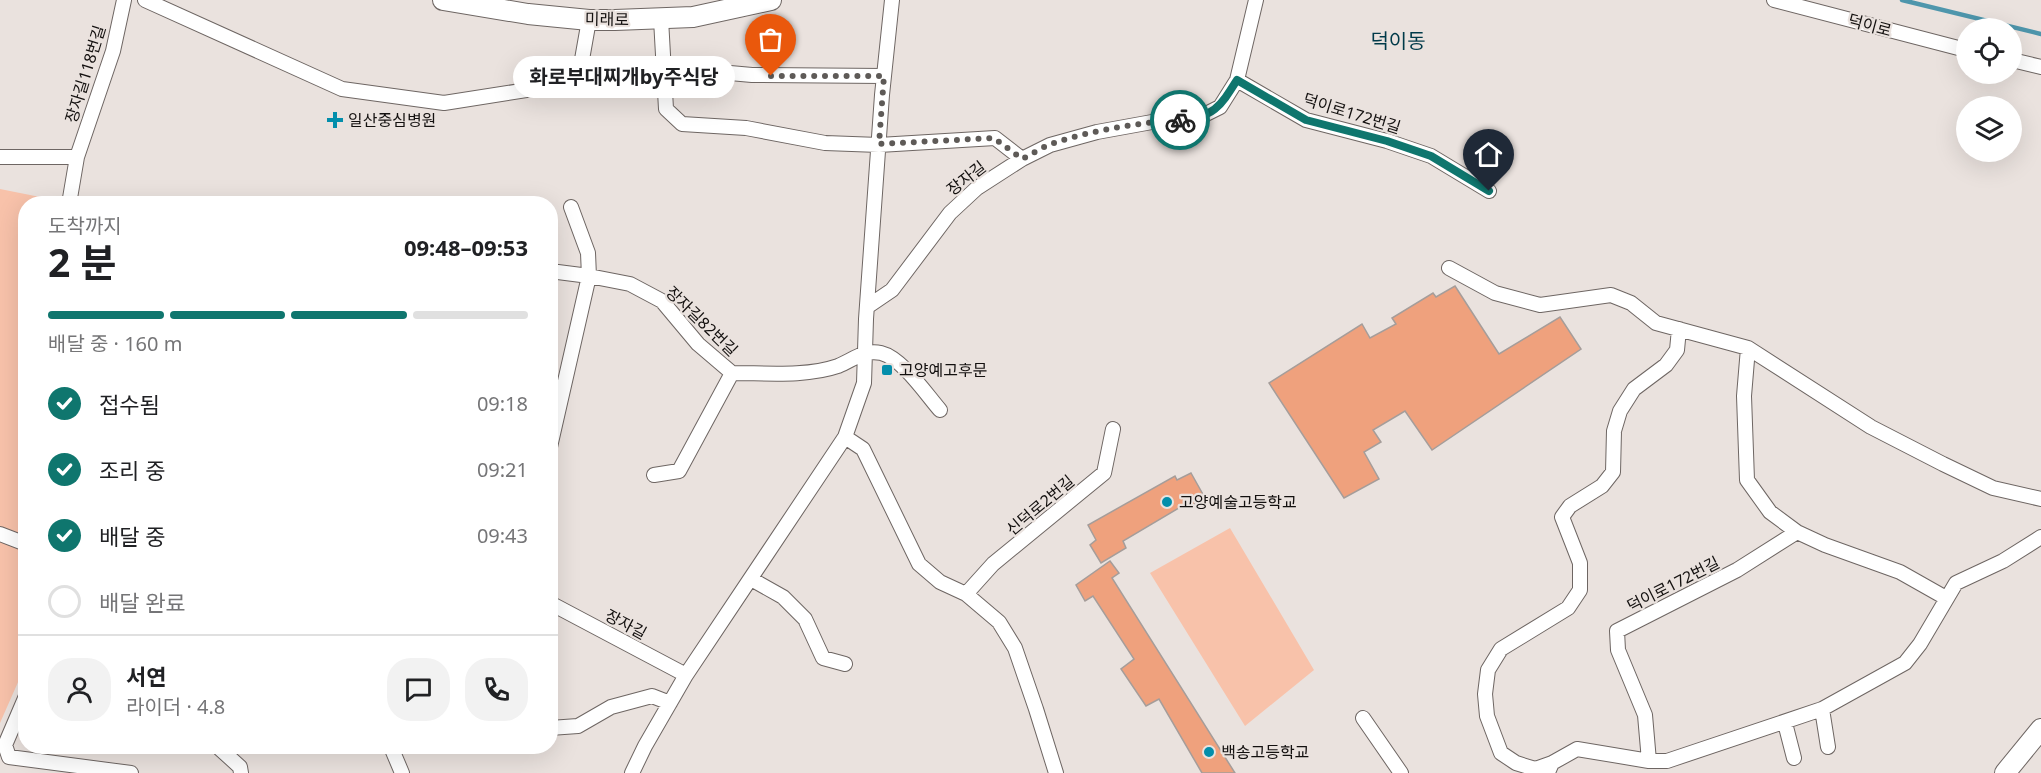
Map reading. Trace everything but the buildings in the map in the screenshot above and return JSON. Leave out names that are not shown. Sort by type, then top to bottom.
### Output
[{"type":"street","name":"장자길118번길","points":[[70,196],[77,157],[113,51],[124,0]]},
{"type":"street","points":[[145,0],[342,89],[444,103],[578,82],[589,20]]},
{"type":"street","name":"미래로","points":[[448,1],[528,14],[589,20],[693,17],[771,0]]},
{"type":"street","points":[[632,773],[686,675],[845,437],[864,383],[867,307],[884,76],[892,0]]},
{"type":"street","name":"장자길","points":[[867,307],[892,290],[950,213],[977,188],[1022,159],[1050,145],[1097,132],[1152,122],[1198,118],[1220,107],[1237,80],[1256,0]]},
{"type":"street","name":"덕이로","points":[[1774,0],[1956,47]]},
{"type":"street","points":[[661,19],[666,109],[682,124],[746,128],[825,143],[879,144],[994,138],[1022,159]]},
{"type":"street","points":[[2022,62],[2041,67]]},
{"type":"street","points":[[664,67],[752,75],[884,76]]},
{"type":"street","name":"덕이로172번길","points":[[1237,80],[1306,120],[1387,141],[1431,156],[1489,191]]},
{"type":"street","points":[[0,157],[77,157]]},
{"type":"street","points":[[558,412],[589,276],[588,253],[571,207]]},
{"type":"street","points":[[1449,268],[1495,293],[1540,305],[1611,296],[1631,303],[1656,323],[1748,348],[1871,427],[1993,488],[2041,499]]},
{"type":"street","name":"장자길82번길","points":[[558,272],[630,284],[662,301],[698,344],[732,373],[807,372],[837,366],[864,353]]},
{"type":"street","points":[[1679,329],[1677,350],[1666,364],[1634,389],[1620,411],[1614,431],[1613,472],[1602,486],[1570,506],[1562,517],[1580,563],[1580,590],[1568,608],[1501,649],[1488,670],[1485,694],[1487,716],[1501,753],[1516,763],[1535,769],[1550,768],[1577,749],[1649,761],[1667,761],[1822,710],[1905,663],[1920,644],[1956,583],[2003,561],[2041,537]]},
{"type":"street","points":[[1748,348],[1744,396],[1747,480],[1770,512],[1797,532],[1825,545],[1900,572],[1946,598]]},
{"type":"street","points":[[864,353],[882,353],[901,365],[940,410]]},
{"type":"street","points":[[654,475],[679,471],[732,373]]},
{"type":"street","name":"신덕로2번길","points":[[966,594],[993,564],[1104,473],[1113,429]]},
{"type":"street","points":[[845,437],[863,449],[919,564],[940,582],[966,594],[999,622],[1015,648],[1056,773]]},
{"type":"street","name":"덕이로172번길","points":[[1649,761],[1645,715],[1618,650],[1617,631],[1737,570],[1797,532]]},
{"type":"street","points":[[0,534],[18,541]]},
{"type":"street","points":[[751,579],[783,597],[805,619],[823,658],[845,663]]},
{"type":"street","name":"장자길","points":[[558,607],[686,675]]},
{"type":"street","points":[[558,727],[578,726],[611,706],[652,696],[670,703]]},
{"type":"street","points":[[1822,710],[1828,747]]},
{"type":"street","points":[[18,714],[4,745],[9,757],[131,773]]},
{"type":"street","points":[[1363,718],[1401,773]]},
{"type":"street","points":[[1785,723],[1794,758]]},
{"type":"street","points":[[2005,773],[2041,729]]},
{"type":"street","points":[[226,754],[240,766],[241,773]]},
{"type":"street","points":[[394,754],[402,773]]},
{"type":"shaded area","points":[[0,189],[35,196],[18,196],[18,682],[0,723]]},
{"type":"shaded area","points":[[1230,528],[1314,670],[1245,726],[1150,573]]},
{"type":"waterway","points":[[1902,0],[2041,34]]},
{"type":"way so far","points":[[771,76],[884,76],[879,144],[994,138],[1022,159],[1050,145],[1097,132],[1152,122],[1180,120]]},
{"type":"place","name":"화로부대찌개by주식당","points":[[771,76]]},
{"type":"place","name":"일산중심병원","points":[[335,120]]},
{"type":"place","name":"고양예고후문","points":[[887,370]]},
{"type":"place","name":"고양예술고등학교","points":[[1167,502]]},
{"type":"place","name":"백송고등학교","points":[[1209,752]]},
{"type":"district","name":"덕이동","points":[[1398,41]]},
{"type":"route","points":[[1180,120],[1198,118],[1220,107],[1237,80],[1306,120],[1387,141],[1431,156],[1489,191]]}]
